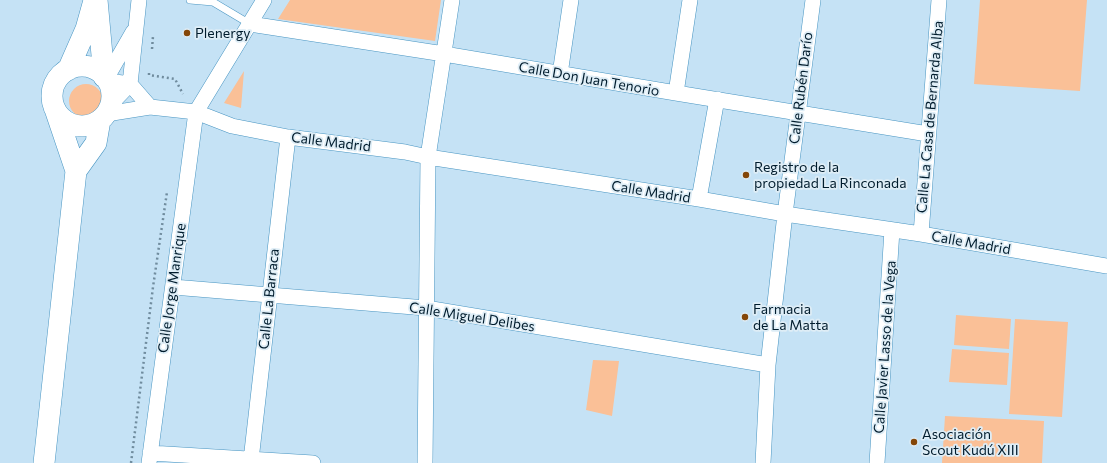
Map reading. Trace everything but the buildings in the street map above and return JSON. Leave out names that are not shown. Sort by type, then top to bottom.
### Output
[{"type":"main road","points":[[68,70],[86,29],[96,0]]},
{"type":"main road","points":[[76,171],[96,143],[112,96],[106,79],[96,0]]},
{"type":"main road","points":[[44,463],[76,171],[53,103],[52,93],[60,76],[68,70],[76,67],[93,69],[106,79]]},
{"type":"main road","points":[[56,112],[71,124],[81,126],[91,125],[105,113]]},
{"type":"street","points":[[105,113],[130,84],[139,0]]},
{"type":"street","points":[[196,112],[264,0]]},
{"type":"street","points":[[425,463],[428,157],[452,0]]},
{"type":"street","points":[[560,74],[571,0]]},
{"type":"street","points":[[676,93],[690,0]]},
{"type":"street","name":"Calle Rubén Darío","points":[[763,463],[768,365],[785,214],[813,0]]},
{"type":"street","name":"Calle La Casa de Bernarda Alba","points":[[920,234],[939,0]]},
{"type":"street","name":"Calle Don Juan Tenorio","points":[[250,24],[444,54],[928,134]]},
{"type":"street","points":[[137,26],[106,79],[130,84],[150,107]]},
{"type":"street","points":[[699,199],[717,100]]},
{"type":"street","name":"Calle Madrid","points":[[105,113],[150,107],[196,112],[232,126],[288,137],[405,152],[428,157],[699,199],[785,214],[920,234],[1107,266]]},
{"type":"street","name":"Calle Jorge Manrique","points":[[150,458],[196,112]]},
{"type":"street","name":"Calle La Barraca","points":[[251,460],[288,137]]},
{"type":"street","name":"Calle Javier Lasso de la Vega","points":[[877,463],[892,230]]},
{"type":"street","name":"Calle Miguel Delibes","points":[[172,287],[426,308],[768,365]]},
{"type":"street","points":[[150,458],[313,463]]},
{"type":"lane","points":[[190,0],[213,2],[250,24]]},
{"type":"path","points":[[137,26],[146,28],[153,35],[151,52]]},
{"type":"path","points":[[147,70],[149,75],[175,79],[184,96],[180,110]]},
{"type":"path","points":[[130,463],[153,287],[168,187]]},
{"type":"shaded area","points":[[290,0],[441,0],[435,41],[278,19]]},
{"type":"shaded area","points":[[980,0],[1087,0],[1080,91],[974,84]]},
{"type":"shaded area","points":[[244,71],[241,108],[224,103]]},
{"type":"shaded area","points":[[89,84],[96,86],[101,91],[103,101],[101,111],[96,116],[83,118],[76,116],[71,111],[69,98],[71,91],[76,86]]},
{"type":"shaded area","points":[[956,315],[1011,319],[1009,349],[954,345]]},
{"type":"shaded area","points":[[1015,319],[1068,322],[1062,417],[1009,414]]},
{"type":"shaded area","points":[[952,349],[1009,353],[1007,385],[949,382]]},
{"type":"shaded area","points":[[593,360],[619,361],[612,416],[586,410]]},
{"type":"shaded area","points":[[945,416],[1044,421],[1042,463],[942,463]]},
{"type":"place","name":"Plenergy","points":[[187,33]]},
{"type":"place","name":"Registro de la propiedad La Rinconada","points":[[746,175]]},
{"type":"place","name":"Farmacia de La Matta","points":[[745,317]]},
{"type":"place","name":"Asociación Scout Kudú XIII","points":[[914,442]]}]
